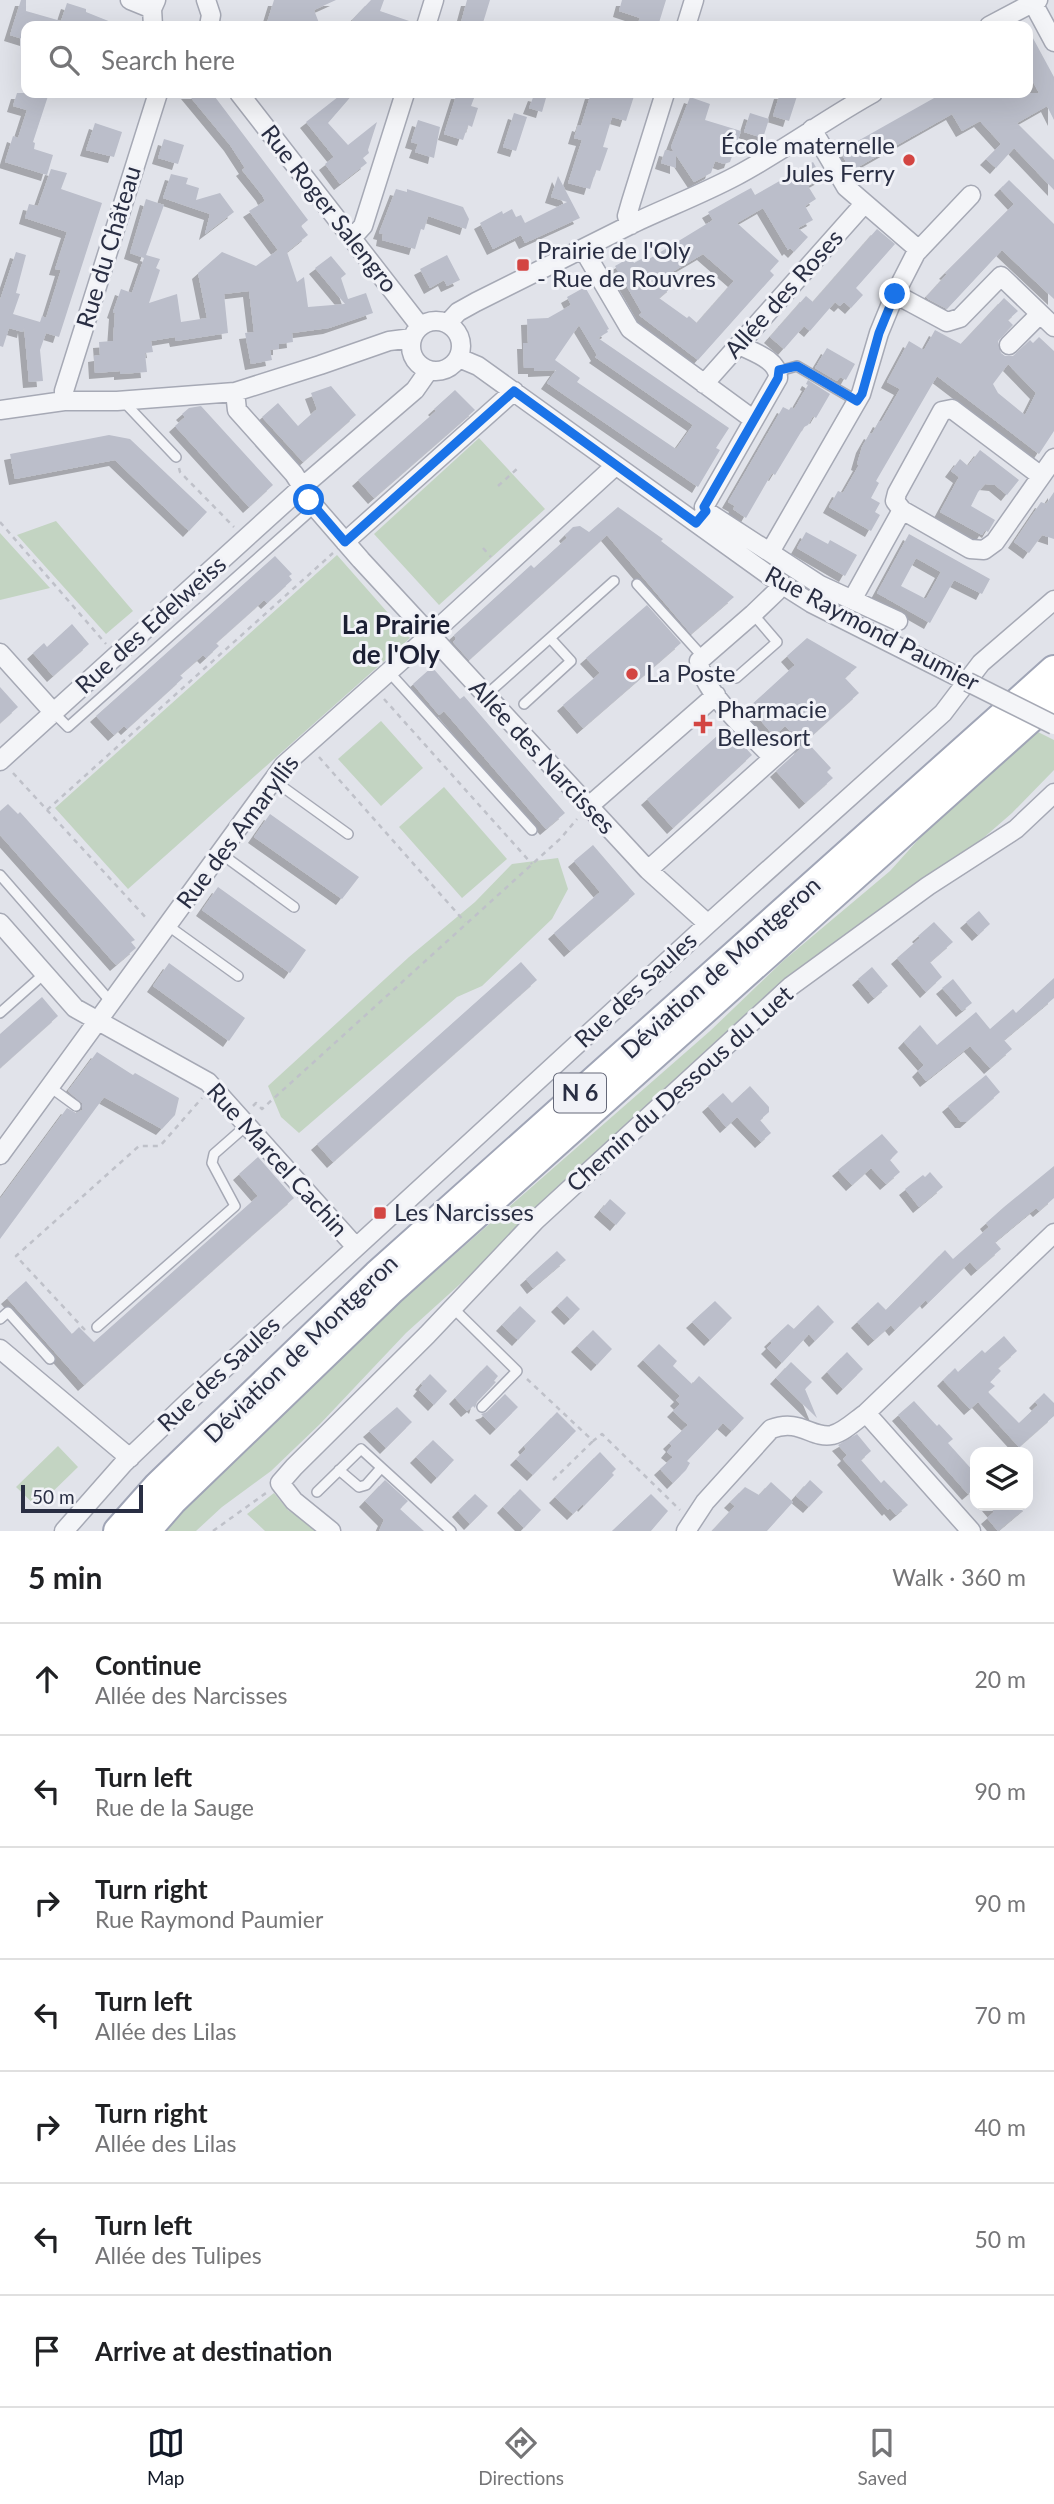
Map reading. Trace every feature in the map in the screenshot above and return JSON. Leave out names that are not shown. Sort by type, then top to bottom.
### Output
[{"type":"main road","name":"Déviation de Montgeron","points":[[118,1531],[158,1486],[377,1275],[1054,670]]},
{"type":"main road","name":"Déviation de Montgeron","points":[[146,1531],[172,1500],[391,1289],[1054,697]]},
{"type":"street","points":[[130,0],[154,12]]},
{"type":"street","points":[[428,21],[435,0]]},
{"type":"street","points":[[688,21],[694,0]]},
{"type":"street","points":[[998,21],[1035,1],[1054,42]]},
{"type":"street","points":[[210,21],[211,2]]},
{"type":"street","name":"Rue du Château","points":[[64,401],[64,391],[156,98]]},
{"type":"street","name":"Rue Roger Salengro","points":[[243,98],[352,238],[416,332]]},
{"type":"street","points":[[352,238],[363,226],[403,98]]},
{"type":"street","points":[[631,225],[628,216],[631,202],[663,98]]},
{"type":"street","points":[[448,323],[458,312],[476,302],[736,176],[864,98]]},
{"type":"street","points":[[812,128],[846,187],[919,250]]},
{"type":"street","points":[[770,552],[862,394],[879,333],[895,294],[919,250],[971,195]]},
{"type":"street","name":"Allée des Roses","points":[[704,384],[864,204]]},
{"type":"street","points":[[583,249],[630,329],[754,420]]},
{"type":"street","points":[[895,294],[947,322],[960,318],[1001,276],[1054,327]]},
{"type":"street","points":[[1009,345],[1040,314]]},
{"type":"street","points":[[0,410],[64,401],[123,400],[234,392],[416,332],[434,320],[448,323],[460,334],[462,351],[459,358],[446,369],[429,370],[420,365],[411,348],[416,332]]},
{"type":"street","points":[[701,517],[704,507],[778,378],[779,370],[775,364],[739,345]]},
{"type":"street","name":"Rue Raymond Paumier","points":[[459,358],[478,366],[615,466],[701,517],[770,552],[820,585],[898,621]]},
{"type":"street","name":"Rue des Edelweiss","points":[[1,761],[301,488],[415,390],[429,370]]},
{"type":"street","points":[[345,542],[514,391]]},
{"type":"street","name":"Allée des Narcisses","points":[[234,392],[237,410],[294,474],[315,507],[345,542],[648,870],[708,924]]},
{"type":"street","points":[[1041,476],[952,408],[942,411],[895,501],[902,510],[970,549],[984,550],[995,542],[1041,476],[1054,457]]},
{"type":"street","name":"Rue des Amaryllis","points":[[0,1155],[284,765],[430,636],[615,466]]},
{"type":"street","points":[[852,600],[902,510]]},
{"type":"street","name":"Rue Raymond Paumier","points":[[701,517],[781,584],[811,603],[1054,724]]},
{"type":"street","points":[[773,758],[716,695],[700,670],[699,661],[753,614],[781,584]]},
{"type":"street","name":"Rue des Saules","points":[[64,1531],[130,1458],[355,1246],[943,713],[981,663],[1054,600]]},
{"type":"street","points":[[0,653],[54,713]]},
{"type":"street","points":[[589,806],[716,695]]},
{"type":"street","points":[[648,870],[791,741]]},
{"type":"street","name":"Chemin du Dessous du Luet","points":[[280,1483],[536,1220],[791,986],[928,886],[1016,829],[1054,793]]},
{"type":"street","name":"Rue Marcel Cachin","points":[[0,923],[75,1008],[211,1085],[355,1246]]},
{"type":"street","points":[[689,1527],[705,1502],[771,1429],[783,1424],[795,1425],[828,1436],[839,1432],[866,1413],[1054,1233]]},
{"type":"street","points":[[0,1349],[130,1458]]},
{"type":"street","points":[[866,1413],[971,1531]]},
{"type":"street","points":[[280,1483],[294,1501],[331,1531]]},
{"type":"lane","points":[[779,370],[797,366],[857,401]]},
{"type":"lane","points":[[123,400],[176,457]]},
{"type":"lane","points":[[54,713],[68,727],[315,507]]},
{"type":"lane","points":[[485,696],[614,582]]},
{"type":"lane","points":[[637,584],[702,656]]},
{"type":"lane","points":[[736,678],[777,642],[753,614]]},
{"type":"lane","points":[[524,704],[571,661],[550,638]]},
{"type":"lane","points":[[389,672],[531,830]]},
{"type":"lane","points":[[273,780],[348,834]]},
{"type":"lane","points":[[220,853],[294,907]]},
{"type":"lane","points":[[0,875],[111,1002]]},
{"type":"lane","points":[[164,930],[238,976]]},
{"type":"lane","points":[[0,1013],[44,974]]},
{"type":"lane","points":[[50,1087],[76,1106]]},
{"type":"lane","points":[[97,1327],[235,1206],[212,1163],[214,1154],[244,1122]]},
{"type":"lane","points":[[453,1308],[517,1371],[482,1407]]},
{"type":"lane","points":[[0,1320],[8,1312],[50,1360]]},
{"type":"lane","points":[[317,1492],[361,1449],[450,1531]]},
{"type":"lane","points":[[339,1470],[359,1487],[366,1485],[382,1468]]},
{"type":"path","points":[[176,457],[180,472],[246,539]]},
{"type":"path","points":[[498,486],[518,468]]},
{"type":"path","points":[[0,522],[117,656]]},
{"type":"path","points":[[47,810],[345,542]]},
{"type":"path","points":[[373,687],[532,864]]},
{"type":"path","points":[[308,744],[467,924]]},
{"type":"path","points":[[1,761],[164,930]]},
{"type":"path","points":[[244,1122],[256,1103],[262,1109],[561,838],[589,806]]},
{"type":"path","points":[[97,1327],[89,1335],[16,1256],[139,1146],[160,1146],[199,1103],[211,1085]]},
{"type":"path","points":[[517,1371],[593,1441]]},
{"type":"path","points":[[553,1480],[602,1434],[689,1527]]},
{"type":"path","points":[[214,1531],[280,1483]]},
{"type":"green space","points":[[479,438],[545,509],[439,605],[374,534]]},
{"type":"green space","points":[[56,521],[133,611],[106,634],[17,535]]},
{"type":"green space","points":[[0,533],[50,588],[0,600]]},
{"type":"green space","points":[[337,555],[410,638],[128,889],[55,808]]},
{"type":"green space","points":[[381,721],[423,768],[381,806],[338,759]]},
{"type":"green space","points":[[1032,729],[1054,740],[1054,770],[1012,813],[965,854],[815,963],[406,1333],[320,1424],[271,1471],[222,1507],[196,1531],[164,1531],[244,1449],[391,1310],[710,1031],[783,961],[890,871],[945,810]]},
{"type":"green space","points":[[444,787],[507,859],[462,898],[399,827]]},
{"type":"green space","points":[[558,858],[568,889],[552,919],[482,986],[457,997],[299,1133],[281,1117],[268,1086],[409,957],[475,902],[512,864]]},
{"type":"green space","points":[[58,1446],[78,1467],[37,1507],[16,1487]]},
{"type":"green space","points":[[274,1493],[288,1510],[320,1531],[265,1531],[247,1514]]},
{"type":"building","points":[[21,0],[26,0],[26,11],[61,21],[21,21],[21,38],[10,35]]},
{"type":"building","points":[[274,0],[336,0],[314,10],[318,21],[268,21]]},
{"type":"building","points":[[371,0],[384,0],[380,11],[409,21],[353,21]]},
{"type":"building","points":[[467,0],[490,0],[484,21],[461,21]]},
{"type":"building","points":[[622,0],[666,0],[660,21],[639,21],[640,18],[619,11]]},
{"type":"building","points":[[67,3],[86,9],[86,12],[108,21],[61,21]]},
{"type":"building","points":[[1033,38],[1054,77],[1054,120],[1047,106],[1017,123],[1054,160],[1054,190],[1014,148],[996,168],[986,159],[1001,144],[980,121],[962,131],[952,114],[851,171],[840,151],[934,98],[1033,98],[1033,93],[1039,93],[1033,82]]},
{"type":"building","points":[[17,93],[21,93],[21,98],[47,98],[33,142],[34,149],[53,155],[47,175],[5,162],[13,136],[18,138],[27,110],[13,106]]},
{"type":"building","points":[[191,98],[216,98],[308,220],[301,226],[308,235],[287,252],[297,282],[304,277],[308,307],[345,304],[315,268],[331,256],[346,274],[341,278],[348,299],[366,293],[373,313],[329,328],[292,333],[293,342],[279,344],[279,349],[270,350],[272,360],[251,364],[245,333],[254,332],[249,291],[224,294],[228,333],[176,341],[175,337],[151,341],[153,352],[145,353],[147,372],[95,373],[94,356],[100,355],[99,342],[113,341],[113,312],[121,289],[132,293],[144,258],[130,253],[146,199],[164,205],[146,255],[160,259],[156,268],[160,270],[149,303],[177,294],[181,322],[207,318],[198,273],[222,252],[256,266],[278,250],[249,211],[265,201],[242,170],[245,168],[230,145]]},
{"type":"building","points":[[337,98],[350,98],[328,123],[348,145],[377,122],[369,153],[363,158],[367,163],[340,184],[325,164],[334,157],[306,122]]},
{"type":"building","points":[[455,98],[474,98],[471,106],[478,108],[472,127],[468,125],[463,140],[444,134]]},
{"type":"building","points":[[533,98],[546,98],[542,112],[529,108]]},
{"type":"building","points":[[589,98],[633,98],[626,121],[612,117],[603,147],[608,148],[600,171],[596,170],[590,189],[568,183],[582,140],[574,138],[578,125],[581,126]]},
{"type":"building","points":[[690,98],[710,104],[705,120],[741,131],[730,162],[724,164],[715,161],[711,173],[694,182],[676,155],[676,168],[661,163],[665,150],[674,152],[671,147]]},
{"type":"building","points":[[778,98],[796,98],[789,121],[773,116]]},
{"type":"building","points":[[514,113],[527,117],[516,151],[503,147]]},
{"type":"building","points":[[750,113],[769,119],[763,138],[744,132]]},
{"type":"building","points":[[418,120],[440,127],[434,158],[415,152],[418,144],[411,142]]},
{"type":"building","points":[[95,123],[122,132],[114,157],[86,150]]},
{"type":"building","points":[[164,139],[184,145],[178,164],[158,158]]},
{"type":"building","points":[[813,162],[822,178],[808,186],[816,199],[805,206],[813,220],[798,228],[808,237],[794,252],[790,248],[788,250],[763,208],[737,223],[779,261],[770,271],[774,275],[698,360],[639,315],[642,313],[615,266],[631,257],[634,263],[647,256],[649,259],[713,220],[708,212],[751,188],[755,195]],"holes":[[[703,254],[734,281],[697,323],[659,298],[673,286],[667,275]]]},
{"type":"building","points":[[51,169],[67,173],[61,189],[102,203],[59,337],[46,333],[40,350],[43,381],[29,382],[24,327],[23,332],[9,328],[3,347],[0,346],[0,300],[16,252],[26,255],[16,293],[20,294],[13,314],[40,322],[42,316],[46,318],[61,270],[55,269],[67,232],[25,218],[29,204],[38,206]]},
{"type":"building","points":[[171,174],[188,178],[186,184],[199,188],[196,200],[220,193],[234,212],[205,234],[210,214],[163,198]]},
{"type":"building","points":[[558,176],[580,218],[525,243],[521,235],[493,249],[480,223],[502,211],[503,214],[512,209],[516,217],[521,215],[525,223],[567,202],[551,197]]},
{"type":"building","points":[[1009,180],[1054,224],[1054,299],[1002,250],[947,309],[928,299],[926,297],[947,274],[945,273],[1014,204],[1000,189]]},
{"type":"building","points":[[396,189],[407,192],[407,189],[463,207],[469,219],[466,229],[428,216],[415,249],[382,240],[383,234],[379,233]]},
{"type":"building","points":[[877,229],[895,244],[856,288],[863,295],[851,308],[844,302],[840,306],[835,302],[810,331],[804,326],[784,349],[770,337],[806,296],[813,302]]},
{"type":"building","points":[[447,255],[460,280],[447,286],[444,280],[430,288],[420,269]]},
{"type":"building","points":[[585,287],[609,329],[598,338],[729,428],[716,448],[720,450],[698,487],[547,383],[556,370],[534,371],[534,368],[524,368],[523,343],[528,343],[527,319],[548,318],[571,305],[567,297]],"holes":[[[579,325],[597,355],[595,357],[693,425],[676,449],[577,382],[580,378],[555,360]]]},
{"type":"building","points":[[1004,298],[1018,311],[1008,320],[1013,325],[998,341],[1001,353],[1013,356],[1030,340],[1033,343],[1039,337],[1054,351],[1054,431],[1039,454],[937,376],[876,481],[879,483],[871,498],[880,503],[875,512],[880,515],[871,531],[829,507],[838,491],[843,493],[859,465],[857,464],[862,447],[879,421],[881,422],[900,389],[887,382],[909,341],[924,350],[935,330],[961,344]],"holes":[[[1008,364],[1036,393],[1025,415],[998,393],[993,384]]]},
{"type":"building","points":[[827,348],[855,364],[846,380],[840,377],[837,381],[815,368]]},
{"type":"building","points":[[808,380],[830,394],[816,418],[813,416],[804,427],[775,475],[772,473],[746,518],[728,502],[783,407],[794,409],[808,385]]},
{"type":"building","points":[[331,386],[356,415],[303,462],[262,417],[278,403],[298,426],[317,409],[311,393]]},
{"type":"building","points":[[455,390],[475,410],[374,498],[358,480],[436,411],[434,409]]},
{"type":"building","points":[[201,406],[273,485],[249,507],[175,426],[185,417],[182,414],[189,408]]},
{"type":"building","points":[[109,435],[130,439],[207,512],[189,531],[115,460],[15,479],[10,454]]},
{"type":"building","points":[[980,450],[1019,480],[1007,495],[995,485],[985,484],[978,492],[971,506],[995,520],[988,532],[985,530],[982,535],[940,512],[959,477],[951,471],[960,459],[968,466]]},
{"type":"building","points":[[1054,492],[1054,539],[1042,535],[1029,553],[1014,542],[1041,502],[1046,504]]},
{"type":"building","points":[[618,507],[663,539],[661,541],[734,597],[691,634],[607,535],[469,660],[453,642],[456,639],[454,635],[531,565],[534,568],[567,538],[565,535],[573,527],[580,526],[589,532]]},
{"type":"building","points":[[806,532],[828,544],[830,540],[857,555],[845,576],[797,548]]},
{"type":"building","points":[[909,534],[990,579],[982,594],[954,580],[930,623],[877,593]],"holes":[[[916,558],[941,572],[926,599],[901,586]]]},
{"type":"building","points":[[275,556],[292,574],[289,576],[292,580],[267,603],[264,600],[216,643],[219,646],[206,658],[203,655],[180,675],[183,678],[127,729],[124,726],[114,735],[96,716]]},
{"type":"building","points":[[647,605],[681,643],[583,728],[563,705],[600,673],[586,658]]},
{"type":"building","points":[[72,624],[89,644],[53,676],[33,653],[44,643],[47,647]]},
{"type":"building","points":[[807,638],[857,667],[845,678],[859,693],[806,741],[831,768],[827,772],[833,778],[805,803],[776,771],[799,750],[802,744],[800,735],[785,726],[774,736],[749,707],[795,665],[787,656]]},
{"type":"building","points":[[432,667],[460,699],[464,696],[565,813],[546,829],[444,711],[439,715],[413,684]]},
{"type":"building","points":[[0,687],[18,707],[0,723]]},
{"type":"building","points":[[727,727],[752,755],[673,828],[647,799]]},
{"type":"building","points":[[8,804],[18,814],[20,812],[135,940],[131,942],[136,948],[116,965],[0,835],[0,811]]},
{"type":"building","points":[[270,814],[359,877],[342,899],[254,837]]},
{"type":"building","points":[[593,845],[635,894],[570,951],[554,933],[600,892],[574,861]]},
{"type":"building","points":[[218,887],[306,950],[290,973],[202,910]]},
{"type":"building","points":[[979,911],[990,924],[978,935],[966,922]]},
{"type":"building","points":[[934,922],[953,942],[930,962],[942,977],[926,992],[897,958]]},
{"type":"building","points":[[521,962],[537,980],[333,1162],[317,1144]]},
{"type":"building","points":[[169,963],[245,1018],[229,1041],[153,986]]},
{"type":"building","points":[[872,967],[888,986],[874,998],[858,979]]},
{"type":"building","points":[[1054,978],[1054,998],[1004,1040],[1012,1049],[990,1068],[970,1046],[926,1081],[918,1071],[924,1065],[904,1042],[920,1025],[937,1045],[976,1012],[990,1029],[1013,1009],[1016,1013]]},
{"type":"building","points":[[953,979],[972,1003],[962,1011],[942,988]]},
{"type":"building","points":[[42,997],[58,1016],[0,1068],[0,1034]]},
{"type":"building","points":[[97,1052],[133,1075],[135,1073],[179,1098],[175,1115],[162,1129],[104,1097],[0,1239],[0,1199],[67,1108],[76,1113],[82,1110],[82,1103],[68,1091]]},
{"type":"building","points":[[986,1075],[1000,1092],[966,1122],[961,1122],[948,1106]]},
{"type":"building","points":[[750,1086],[769,1107],[769,1112],[760,1120],[771,1133],[761,1142],[737,1117],[726,1127],[708,1106],[723,1093],[732,1103]]},
{"type":"building","points":[[882,1134],[898,1152],[890,1160],[900,1172],[886,1184],[871,1168],[852,1185],[838,1170]]},
{"type":"building","points":[[258,1157],[294,1198],[84,1385],[7,1298],[26,1281],[72,1334],[79,1327],[94,1342],[258,1196],[239,1174]]},
{"type":"building","points":[[1054,1166],[1054,1198],[1039,1211],[1036,1208],[995,1242],[1001,1249],[977,1270],[970,1262],[928,1303],[926,1300],[895,1330],[891,1325],[874,1340],[857,1322],[878,1302],[886,1310],[945,1250],[953,1259],[989,1227],[986,1223]]},
{"type":"building","points":[[930,1172],[943,1187],[919,1207],[905,1189]]},
{"type":"building","points":[[610,1199],[626,1213],[616,1225],[600,1211]]},
{"type":"building","points":[[557,1251],[566,1260],[533,1288],[526,1279]]},
{"type":"building","points":[[567,1296],[580,1309],[570,1319],[557,1306]]},
{"type":"building","points":[[715,1301],[732,1318],[710,1340],[692,1322]]},
{"type":"building","points":[[818,1305],[834,1322],[815,1341],[809,1334],[782,1363],[767,1348],[772,1343],[770,1341],[788,1324],[794,1329]]},
{"type":"building","points":[[520,1306],[536,1321],[518,1340],[502,1325]]},
{"type":"building","points":[[593,1330],[612,1349],[597,1365],[577,1346]]},
{"type":"building","points":[[1004,1336],[1017,1351],[998,1368],[1001,1371],[990,1382],[995,1386],[988,1392],[1019,1423],[1038,1405],[1035,1402],[1044,1393],[1054,1403],[1054,1416],[1019,1447],[978,1402],[970,1409],[943,1380],[955,1368],[958,1372],[982,1350],[985,1353]]},
{"type":"building","points":[[659,1344],[677,1361],[673,1366],[692,1384],[699,1376],[744,1418],[732,1431],[723,1423],[687,1461],[690,1463],[686,1470],[673,1483],[660,1469],[673,1457],[667,1452],[672,1446],[669,1443],[688,1425],[673,1411],[680,1404],[676,1400],[680,1396],[643,1360]]},
{"type":"building","points":[[847,1352],[863,1369],[843,1389],[827,1372]]},
{"type":"building","points":[[791,1362],[812,1382],[805,1389],[817,1418],[776,1378]]},
{"type":"building","points":[[487,1365],[498,1376],[494,1381],[496,1382],[477,1402],[475,1408],[473,1406],[467,1411],[455,1398]]},
{"type":"building","points":[[430,1374],[447,1391],[434,1405],[419,1390]]},
{"type":"building","points":[[505,1394],[518,1407],[496,1429],[481,1414],[487,1412]]},
{"type":"building","points":[[914,1401],[953,1439],[948,1443],[970,1467],[970,1492],[968,1494],[898,1415]]},
{"type":"building","points":[[397,1407],[412,1422],[386,1448],[369,1431]]},
{"type":"building","points":[[557,1412],[576,1431],[533,1475],[516,1459],[526,1449],[524,1446]]},
{"type":"building","points":[[857,1434],[871,1451],[861,1460],[881,1483],[884,1480],[908,1505],[896,1515],[890,1508],[888,1510],[843,1459],[847,1455],[838,1445]]},
{"type":"building","points":[[433,1440],[454,1460],[437,1478],[416,1457]]},
{"type":"building","points":[[600,1452],[616,1469],[612,1473],[614,1475],[573,1514],[555,1497]]},
{"type":"building","points":[[385,1480],[408,1501],[400,1509],[424,1531],[379,1531],[384,1520],[365,1501]]},
{"type":"building","points":[[810,1480],[823,1492],[809,1507],[796,1496]]},
{"type":"building","points":[[771,1482],[793,1502],[767,1531],[712,1531],[735,1506],[730,1502],[745,1487],[759,1495]]},
{"type":"building","points":[[520,1489],[541,1510],[524,1528],[503,1507]]},
{"type":"building","points":[[475,1494],[488,1506],[470,1524],[458,1511]]},
{"type":"building","points":[[651,1494],[668,1511],[651,1531],[612,1531]]},
{"type":"building","points":[[992,1510],[1023,1510],[998,1531],[987,1518],[994,1512]]},
{"type":"place","name":"École maternelle Jules Ferry","points":[[909,160]]},
{"type":"place","name":"Prairie de l'Oly - Rue de Rouvres","points":[[523,265]]},
{"type":"place","name":"La Poste","points":[[632,674]]},
{"type":"place","name":"Pharmacie Bellesort","points":[[703,724]]},
{"type":"place","name":"Les Narcisses","points":[[380,1213]]},
{"type":"district","name":"La Prairie de l'Oly","points":[[396,640]]},
{"type":"route","points":[[309,500],[345,542],[514,391],[696,523],[706,511],[704,507],[778,378],[779,370],[797,366],[857,401],[862,394],[879,333],[895,294]]}]
